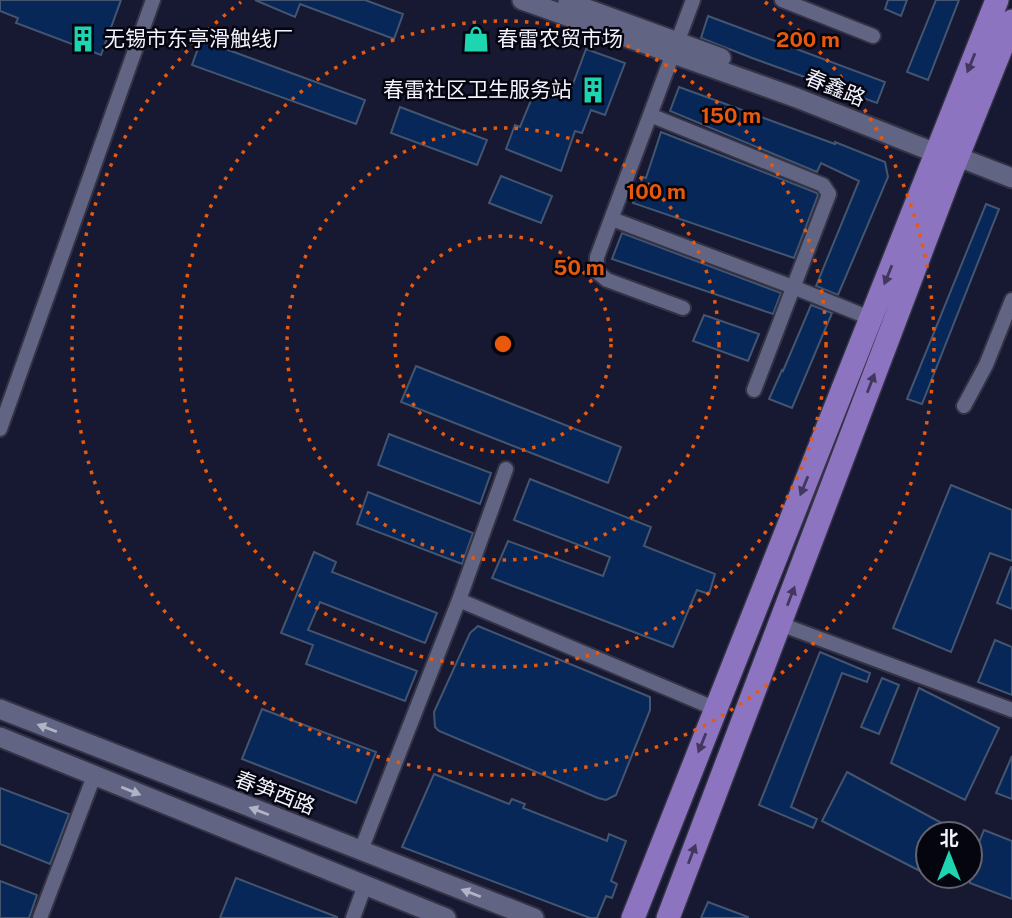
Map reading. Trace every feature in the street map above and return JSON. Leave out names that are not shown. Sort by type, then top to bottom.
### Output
[{"type":"main road","name":"春鑫路","points":[[522,0],[676,47]]},
{"type":"main road","name":"春鑫路","points":[[562,0],[676,47],[908,131],[944,153],[1012,177]]},
{"type":"main road","points":[[668,918],[780,624],[997,0]]},
{"type":"main road","points":[[633,918],[870,318],[944,153],[1012,22]]},
{"type":"main road","name":"春笋西路","points":[[0,709],[534,918]]},
{"type":"main road","points":[[0,737],[446,918]]},
{"type":"street","points":[[0,429],[153,0]]},
{"type":"street","points":[[683,309],[607,281],[596,271],[597,257],[693,0]]},
{"type":"street","points":[[782,0],[873,36]]},
{"type":"street","points":[[650,115],[823,185],[828,194],[754,390]]},
{"type":"street","points":[[612,219],[870,318]]},
{"type":"street","points":[[964,406],[986,365],[1012,300]]},
{"type":"street","points":[[361,850],[459,600],[506,469]]},
{"type":"street","points":[[459,600],[716,709]]},
{"type":"street","points":[[780,624],[1012,710]]},
{"type":"street","points":[[40,918],[94,776]]},
{"type":"street","points":[[353,918],[365,885]]},
{"type":"building","name":"无锡市东亭滑触线厂","points":[[0,0],[121,0],[101,55],[16,23],[18,18],[0,11]]},
{"type":"building","points":[[255,0],[365,0],[403,14],[394,39],[300,4],[295,17]]},
{"type":"building","points":[[888,0],[907,0],[901,16],[885,9]]},
{"type":"building","points":[[936,0],[959,0],[928,80],[907,72]]},
{"type":"building","points":[[708,16],[885,82],[877,103],[701,38]]},
{"type":"building","points":[[201,40],[365,100],[356,124],[192,65]]},
{"type":"building","name":"春雷社区卫生服务站","points":[[586,49],[625,63],[605,115],[591,110],[582,133],[575,131],[561,171],[506,149],[515,125],[520,127],[536,88],[556,96],[560,88],[570,92]]},
{"type":"building","points":[[679,87],[885,162],[888,177],[838,295],[816,286],[859,181],[821,163],[817,172],[670,111]]},
{"type":"building","points":[[400,107],[487,140],[477,165],[391,133]]},
{"type":"building","points":[[661,132],[817,193],[794,258],[633,203],[643,177],[646,178]]},
{"type":"building","points":[[501,176],[552,196],[541,223],[489,203]]},
{"type":"building","points":[[986,204],[999,209],[922,404],[907,399]]},
{"type":"building","points":[[622,233],[781,293],[773,314],[612,259]]},
{"type":"building","points":[[811,305],[832,313],[792,408],[769,399]]},
{"type":"building","points":[[704,315],[759,334],[748,361],[693,341]]},
{"type":"building","points":[[416,366],[621,447],[608,483],[401,402]]},
{"type":"building","points":[[389,434],[491,473],[480,504],[378,465]]},
{"type":"building","points":[[530,479],[651,527],[644,546],[715,574],[709,594],[697,590],[673,647],[492,578],[508,541],[603,576],[610,557],[514,520]]},
{"type":"building","points":[[951,485],[1012,510],[1012,561],[990,553],[951,652],[893,628]]},
{"type":"building","points":[[368,492],[473,533],[462,564],[357,524]]},
{"type":"building","points":[[314,552],[336,562],[332,572],[437,613],[425,643],[320,602],[308,630],[417,671],[405,701],[306,664],[313,645],[281,633]]},
{"type":"building","points":[[1012,567],[1012,609],[997,603]]},
{"type":"building","points":[[478,626],[650,697],[650,710],[616,795],[606,800],[598,798],[435,727],[434,712],[470,633]]},
{"type":"building","points":[[995,640],[1012,647],[1012,695],[978,682]]},
{"type":"building","points":[[820,652],[870,673],[867,682],[842,673],[791,807],[817,819],[813,828],[759,805]]},
{"type":"building","points":[[882,678],[899,685],[879,734],[861,727]]},
{"type":"building","points":[[919,688],[999,728],[965,800],[891,763]]},
{"type":"building","points":[[262,709],[376,752],[356,803],[242,759]]},
{"type":"building","points":[[1012,756],[1012,799],[996,793]]},
{"type":"building","points":[[847,772],[936,820],[914,820],[914,868],[822,821]]},
{"type":"building","points":[[434,774],[509,804],[512,799],[525,804],[523,808],[607,841],[609,834],[626,841],[611,881],[617,884],[612,898],[606,896],[597,918],[590,918],[402,847]]},
{"type":"building","points":[[0,788],[69,814],[50,864],[0,844]]},
{"type":"building","points":[[984,830],[1012,841],[1012,899],[984,888]]},
{"type":"building","points":[[236,878],[337,917],[337,918],[220,918]]},
{"type":"building","points":[[0,881],[37,895],[29,918],[0,918]]},
{"type":"building","points":[[708,902],[748,917],[748,918],[701,918]]},
{"type":"place","name":"无锡市东亭滑触线厂","points":[[83,39]]},
{"type":"place","name":"春雷农贸市场","points":[[476,39]]},
{"type":"place","name":"春雷社区卫生服务站","points":[[593,90]]}]
